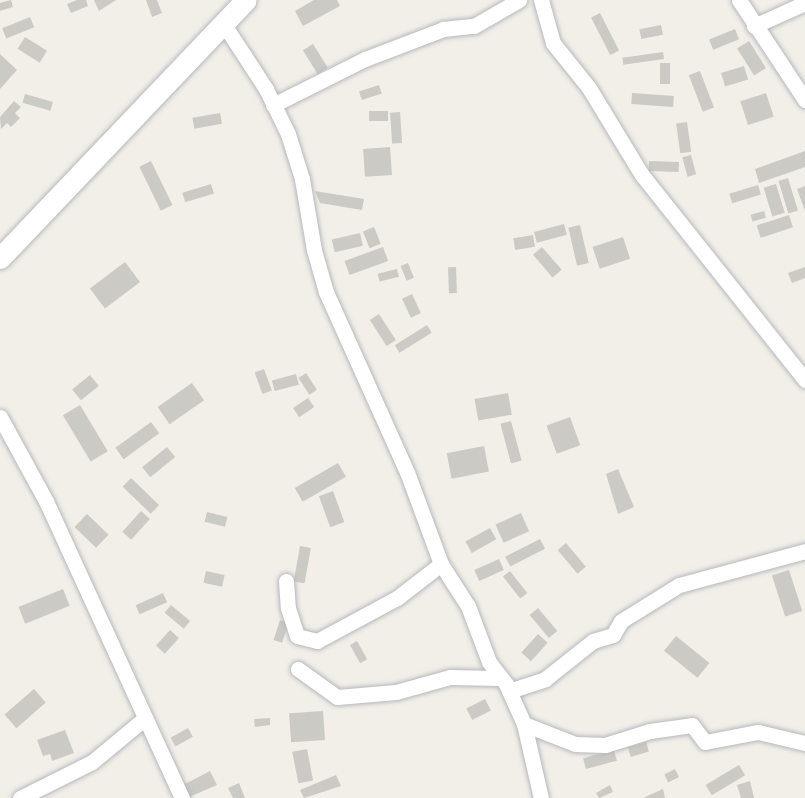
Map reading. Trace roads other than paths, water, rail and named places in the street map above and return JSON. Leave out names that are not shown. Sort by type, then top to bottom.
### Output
[{"type":"street","points":[[0,258],[246,0]]},
{"type":"street","points":[[273,105],[365,59],[443,29],[474,26],[519,0]]},
{"type":"street","points":[[541,0],[553,43],[589,88],[642,175],[805,380]]},
{"type":"street","points":[[739,0],[754,26],[805,100]]},
{"type":"street","points":[[754,26],[805,3]]},
{"type":"street","points":[[223,23],[288,134],[302,179],[314,250],[326,292],[407,472],[441,564],[468,606],[498,678],[509,691],[524,724],[541,798]]},
{"type":"street","points":[[0,417],[46,501],[182,798]]},
{"type":"street","points":[[509,691],[545,679],[593,641],[613,635],[621,621],[679,585],[805,551]]},
{"type":"street","points":[[286,581],[288,608],[297,636],[317,641],[397,598],[441,564]]},
{"type":"street","points":[[298,669],[337,697],[396,692],[450,677],[498,678]]},
{"type":"street","points":[[20,798],[92,762],[145,718]]},
{"type":"street","points":[[524,724],[575,744],[605,745],[650,731],[692,725],[705,742],[758,732],[805,743]]}]
